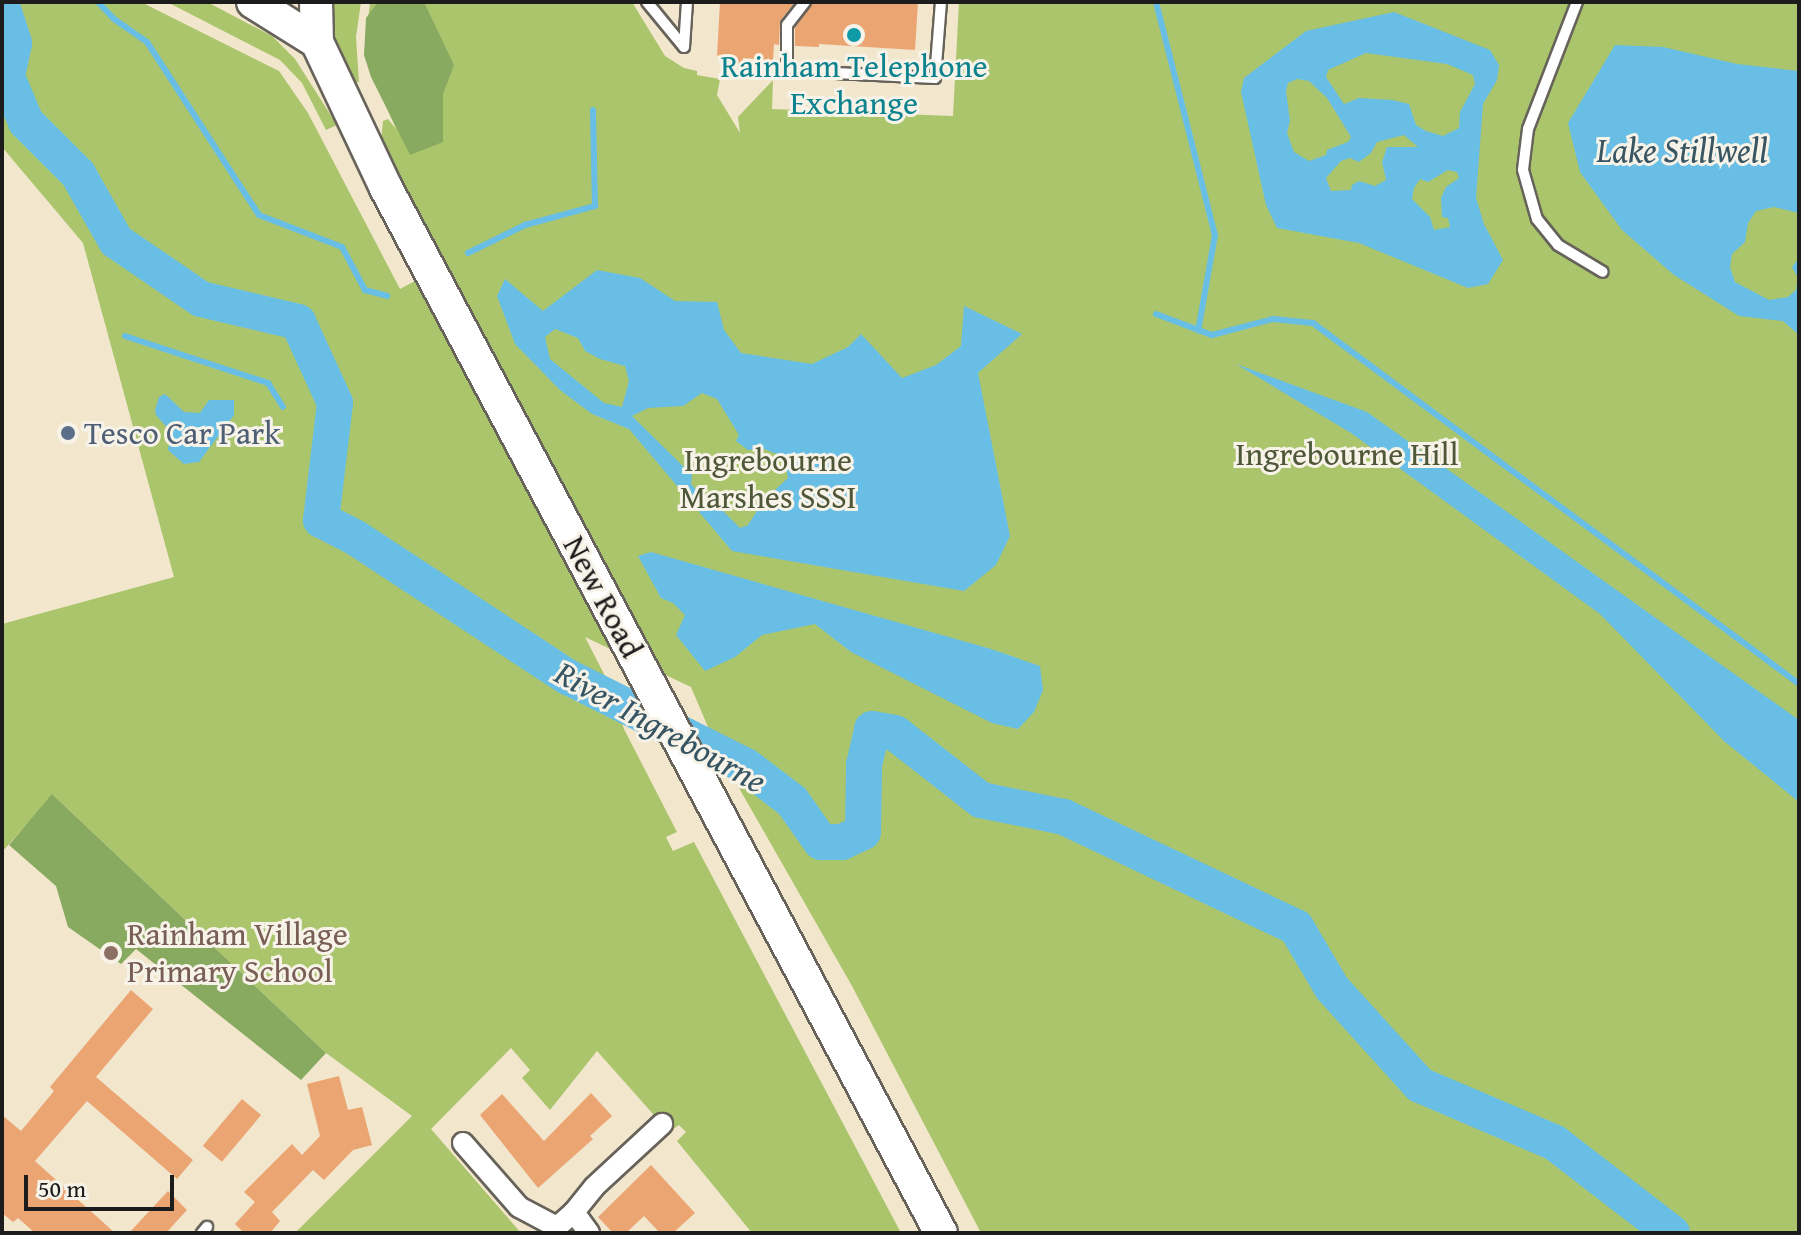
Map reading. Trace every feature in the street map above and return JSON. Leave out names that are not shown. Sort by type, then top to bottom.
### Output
[{"type":"main road","points":[[253,2],[317,42]]},
{"type":"main road","name":"New Road","points":[[316,2],[317,42],[386,188],[941,1233]]},
{"type":"street","points":[[463,1143],[519,1207],[557,1227],[582,1223],[594,1187],[662,1124]]},
{"type":"lane","points":[[647,2],[684,47],[687,2]]},
{"type":"lane","points":[[805,2],[787,25],[787,65],[796,71],[935,78],[941,2]]},
{"type":"lane","points":[[1577,2],[1528,129],[1523,170],[1537,219],[1558,245],[1603,272]]},
{"type":"green space","points":[[16,2],[141,2],[279,71],[308,113],[400,289],[445,265],[381,141],[383,121],[388,119],[396,129],[364,55],[370,2],[632,2],[665,56],[684,68],[697,71],[697,75],[720,79],[717,95],[740,133],[738,117],[773,80],[772,109],[953,116],[959,2],[1799,2],[1799,1233],[981,1233],[852,986],[719,753],[691,687],[585,637],[604,674],[624,729],[677,832],[666,837],[673,851],[694,842],[901,1233],[752,1233],[677,1141],[686,1132],[679,1125],[669,1132],[597,1051],[550,1110],[522,1078],[530,1070],[511,1048],[431,1129],[521,1233],[295,1233],[412,1116],[326,1053],[53,795],[2,852],[2,624],[174,577],[83,243],[2,147],[2,10]]},
{"type":"green space","points":[[167,2],[207,2],[272,36],[295,59],[337,125],[326,130],[302,83],[280,60]]},
{"type":"green space","points":[[327,2],[361,2],[356,37],[359,82],[355,83],[334,35]]},
{"type":"green space","points":[[378,2],[424,2],[454,65],[443,94],[443,142],[410,155],[371,77],[364,55],[366,18]]},
{"type":"green space","points":[[52,794],[326,1053],[301,1080],[136,949],[121,964],[68,927],[56,886],[9,845]]},
{"type":"water","points":[[1394,12],[1490,50],[1499,65],[1497,80],[1483,104],[1476,198],[1484,224],[1503,260],[1488,284],[1468,288],[1359,243],[1277,228],[1266,205],[1241,92],[1244,78],[1306,31]],"holes":[[[1366,53],[1447,64],[1473,75],[1475,84],[1460,112],[1459,128],[1443,136],[1416,125],[1409,104],[1359,98],[1344,104],[1326,77],[1328,70]],[[1297,79],[1309,81],[1327,98],[1351,137],[1348,142],[1309,161],[1294,152],[1287,133],[1290,121],[1286,91],[1288,83]],[[1404,135],[1418,147],[1387,147],[1382,162],[1386,180],[1375,186],[1359,181],[1352,185],[1351,190],[1331,191],[1326,178],[1341,161],[1350,158],[1359,162],[1371,153],[1377,142]],[[1448,170],[1457,172],[1459,178],[1446,187],[1441,198],[1442,217],[1448,218],[1450,227],[1434,230],[1430,217],[1412,199],[1420,179],[1428,182]]]},
{"type":"water","name":"Lake Stillwell","points":[[1615,45],[1663,47],[1737,64],[1799,71],[1799,213],[1774,207],[1756,211],[1748,223],[1745,242],[1732,254],[1730,267],[1735,282],[1769,300],[1788,297],[1796,290],[1798,278],[1792,267],[1799,258],[1799,335],[1783,321],[1739,316],[1674,275],[1622,230],[1580,172],[1568,123]]},
{"type":"water","points":[[597,270],[640,278],[675,301],[717,302],[724,330],[741,353],[812,364],[848,347],[861,334],[902,378],[936,365],[961,346],[964,306],[1022,334],[978,373],[1010,536],[996,565],[964,591],[732,551],[629,429],[592,414],[560,390],[515,344],[497,296],[505,279],[543,311]],"holes":[[[555,329],[578,338],[585,351],[600,359],[625,366],[629,381],[622,407],[604,403],[550,359],[545,337]],[[702,393],[717,399],[739,435],[736,441],[748,450],[764,449],[784,457],[788,478],[764,500],[748,525],[740,528],[717,505],[710,505],[691,484],[692,475],[632,416],[648,408],[683,406]]]},
{"type":"water","points":[[1236,364],[1367,412],[1799,720],[1799,802],[1724,741],[1600,614],[1351,433]]},
{"type":"water","points":[[165,394],[184,412],[200,413],[209,400],[234,400],[234,415],[199,462],[184,464],[168,450],[171,432],[155,410],[159,397]]},
{"type":"water","points":[[651,552],[991,649],[1040,666],[1043,690],[1034,712],[1018,729],[992,723],[851,652],[815,624],[762,635],[735,657],[705,671],[676,635],[685,615],[673,603],[661,598],[638,556]]},
{"type":"building","points":[[720,2],[795,2],[780,21],[779,45],[774,44],[773,60],[743,58],[743,66],[724,65],[724,56],[717,56]]},
{"type":"building","name":"Rainham Telephone Exchange","points":[[813,2],[918,2],[915,50],[819,44],[819,47],[795,46],[795,28]]},
{"type":"building","points":[[131,990],[153,1009],[96,1077],[193,1160],[177,1179],[87,1101],[35,1161],[115,1233],[35,1233],[18,1218],[13,1222],[2,1213],[2,1115],[21,1131],[54,1091],[50,1087]]},
{"type":"building","points":[[339,1076],[348,1110],[362,1107],[372,1145],[353,1150],[324,1180],[313,1170],[272,1212],[280,1221],[270,1233],[244,1233],[235,1224],[255,1202],[244,1192],[292,1144],[302,1155],[320,1136],[307,1084]]},
{"type":"building","points":[[591,1093],[612,1116],[590,1136],[593,1139],[538,1188],[480,1115],[502,1094],[544,1141]]},
{"type":"building","points":[[242,1099],[261,1115],[222,1162],[203,1146]]},
{"type":"building","points":[[651,1165],[695,1213],[673,1233],[660,1233],[644,1216],[626,1233],[613,1233],[598,1217]]},
{"type":"building","points":[[168,1191],[187,1210],[166,1233],[129,1233]]},
{"type":"waterway","points":[[98,2],[114,19],[147,42],[259,215],[342,247],[365,290],[387,296]]},
{"type":"waterway","points":[[1156,2],[1215,235],[1198,331]]},
{"type":"waterway","name":"River Ingrebourne","points":[[2,6],[14,43],[7,77],[26,122],[78,174],[116,241],[201,299],[298,322],[335,403],[321,520],[356,538],[568,677],[746,766],[792,801],[821,842],[842,842],[863,832],[864,765],[872,729],[895,733],[981,800],[1064,817],[1296,927],[1332,988],[1420,1085],[1555,1143],[1672,1233]]},
{"type":"waterway","points":[[468,253],[525,225],[595,206],[593,110]]},
{"type":"waterway","points":[[1156,314],[1212,335],[1273,319],[1313,323],[1799,684]]},
{"type":"waterway","points":[[125,336],[268,383],[283,407]]},
{"type":"place","name":"Rainham Telephone Exchange","points":[[854,35]]},
{"type":"place","name":"Tesco Car Park","points":[[68,433]]},
{"type":"place","name":"Rainham Village Primary School","points":[[111,953]]},
{"type":"park label","name":"Ingrebourne Hill","points":[[1347,454]]},
{"type":"park label","name":"Ingrebourne Marshes SSSI","points":[[768,480]]}]
